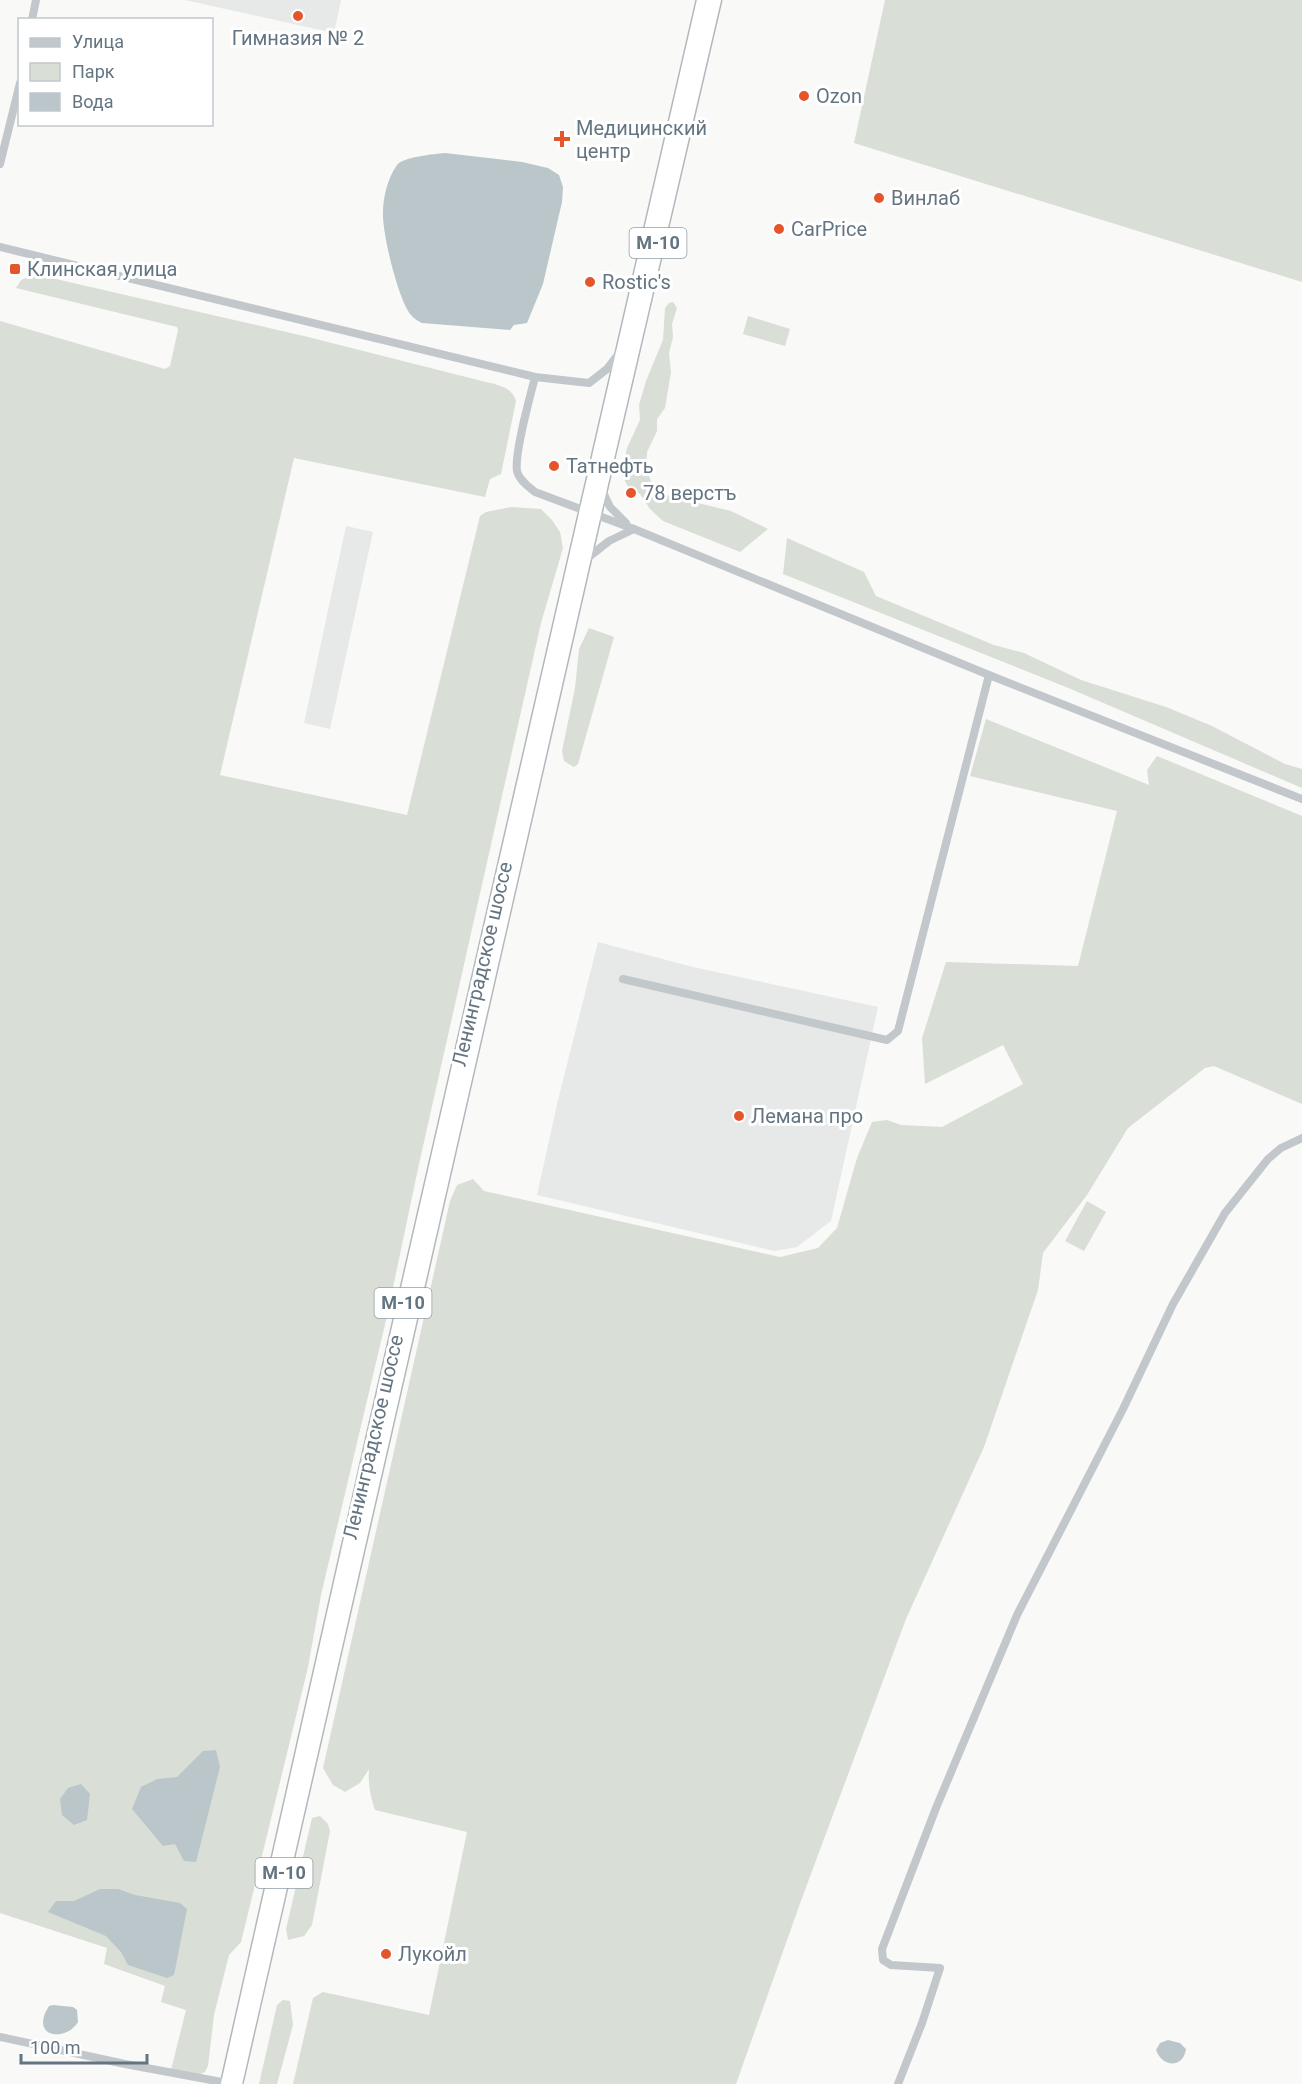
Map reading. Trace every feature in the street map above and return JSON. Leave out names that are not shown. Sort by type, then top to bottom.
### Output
[{"type":"highway","name":"М-10","points":[[590,512],[624,347],[703,0]]},
{"type":"highway","name":"М-10","points":[[590,512],[601,487],[715,0]]},
{"type":"highway","name":"Ленинградское шоссе","points":[[230,2084],[380,1448],[585,560],[590,512]]},
{"type":"highway","name":"Ленинградское шоссе","points":[[230,2084],[370,1445],[590,512]]},
{"type":"street","points":[[32,18],[36,0]]},
{"type":"street","points":[[0,164],[18,91]]},
{"type":"street","points":[[0,247],[535,377],[589,383],[607,369],[624,347]]},
{"type":"street","points":[[535,377],[518,454],[517,471],[524,483],[535,492],[634,529],[989,675],[1302,799]]},
{"type":"street","points":[[601,487],[615,513],[634,529]]},
{"type":"street","points":[[585,560],[617,536],[634,529]]},
{"type":"street","points":[[623,979],[887,1040],[898,1031],[989,675]]},
{"type":"street","points":[[898,2084],[940,1968],[891,1965],[883,1960],[882,1949],[936,1808],[1017,1615],[1123,1409],[1173,1305],[1225,1213],[1268,1159],[1281,1148],[1302,1138]]},
{"type":"street","points":[[0,2037],[230,2084]]},
{"type":"shaded area","name":"Гимназия № 2","points":[[185,0],[341,0],[334,33]]},
{"type":"shaded area","points":[[346,526],[373,532],[330,729],[304,723]]},
{"type":"shaded area","points":[[598,942],[693,967],[878,1007],[831,1221],[797,1247],[775,1251],[537,1195],[558,1100]]},
{"type":"green space","points":[[885,0],[1302,0],[1302,282],[854,143]]},
{"type":"green space","points":[[34,274],[304,336],[495,384],[506,388],[516,401],[501,474],[490,479],[485,497],[294,458],[220,775],[407,815],[480,516],[486,512],[511,507],[541,509],[560,532],[563,548],[541,623],[387,1316],[321,1595],[308,1667],[241,1942],[229,1955],[214,2015],[208,2066],[205,2072],[199,2075],[171,2070],[186,2010],[161,2002],[165,1986],[104,1964],[107,1948],[0,1913],[0,321],[165,369],[170,366],[178,330],[177,327],[16,288],[21,280]]},
{"type":"green space","points":[[673,302],[677,308],[672,324],[673,337],[669,353],[671,372],[665,408],[657,419],[657,431],[647,452],[646,469],[653,486],[669,496],[731,511],[768,529],[740,552],[663,521],[650,509],[640,494],[629,488],[621,474],[627,448],[640,420],[639,405],[646,381],[663,340],[665,308]]},
{"type":"green space","points":[[748,316],[790,329],[785,346],[743,334]]},
{"type":"green space","points":[[787,538],[864,572],[876,596],[994,645],[1024,653],[1081,680],[1166,707],[1212,726],[1285,764],[1302,769],[1302,788],[1066,687],[783,574]]},
{"type":"green space","points":[[589,628],[614,637],[578,764],[574,767],[564,761],[562,751],[575,688],[579,649]]},
{"type":"green space","points":[[986,719],[1149,785],[1147,770],[1157,756],[1302,816],[1302,1104],[1214,1066],[1205,1068],[1128,1128],[1087,1195],[1043,1253],[1038,1290],[984,1447],[906,1619],[802,1898],[736,2084],[293,2084],[313,1998],[323,1992],[429,2015],[467,1832],[375,1810],[370,1790],[369,1769],[360,1783],[345,1792],[333,1785],[323,1768],[450,1201],[457,1185],[473,1179],[484,1191],[780,1257],[818,1248],[837,1228],[857,1158],[872,1122],[887,1120],[901,1125],[942,1127],[1023,1084],[1003,1045],[925,1084],[922,1038],[946,962],[1078,966],[1117,811],[970,776]]},
{"type":"green space","points":[[1087,1201],[1106,1212],[1084,1251],[1065,1241]]},
{"type":"green space","points":[[320,1816],[328,1824],[330,1831],[312,1925],[304,1936],[288,1940],[286,1929],[312,1818]]},
{"type":"green space","points":[[283,2000],[290,2001],[293,2025],[277,2084],[259,2084],[277,2005]]},
{"type":"water","points":[[445,153],[522,162],[548,168],[559,175],[563,187],[562,202],[543,284],[527,323],[514,325],[510,330],[422,323],[412,316],[406,307],[396,281],[385,235],[383,213],[387,188],[400,162],[419,156]]},
{"type":"water","points":[[216,1750],[220,1767],[196,1862],[184,1861],[175,1844],[163,1846],[132,1809],[141,1787],[157,1779],[177,1777],[203,1751]]},
{"type":"water","points":[[81,1784],[90,1794],[87,1820],[74,1825],[62,1815],[60,1799],[68,1788]]},
{"type":"water","points":[[100,1889],[118,1889],[135,1895],[180,1903],[187,1909],[174,1975],[167,1978],[128,1965],[121,1952],[106,1936],[48,1912],[56,1901],[74,1901]]},
{"type":"water","points":[[49,2006],[73,2007],[77,2010],[78,2022],[72,2029],[58,2034],[51,2034],[46,2030],[43,2025],[44,2016]]},
{"type":"water","points":[[1168,2040],[1180,2043],[1186,2049],[1177,2063],[1163,2060],[1156,2050],[1160,2043]]},
{"type":"place","name":"Гимназия № 2","points":[[298,16]]},
{"type":"place","name":"Ozon","points":[[804,96]]},
{"type":"place","name":"Медицинский центр","points":[[562,139]]},
{"type":"place","name":"Винлаб","points":[[879,198]]},
{"type":"place","name":"CarPrice","points":[[779,229]]},
{"type":"place","name":"Клинская улица","points":[[15,269]]},
{"type":"place","name":"Rostic's","points":[[590,282]]},
{"type":"place","name":"Татнефть","points":[[554,466]]},
{"type":"place","name":"78 верстъ","points":[[631,493]]},
{"type":"place","name":"Лемана про","points":[[739,1116]]},
{"type":"place","name":"Лукойл","points":[[386,1954]]}]
